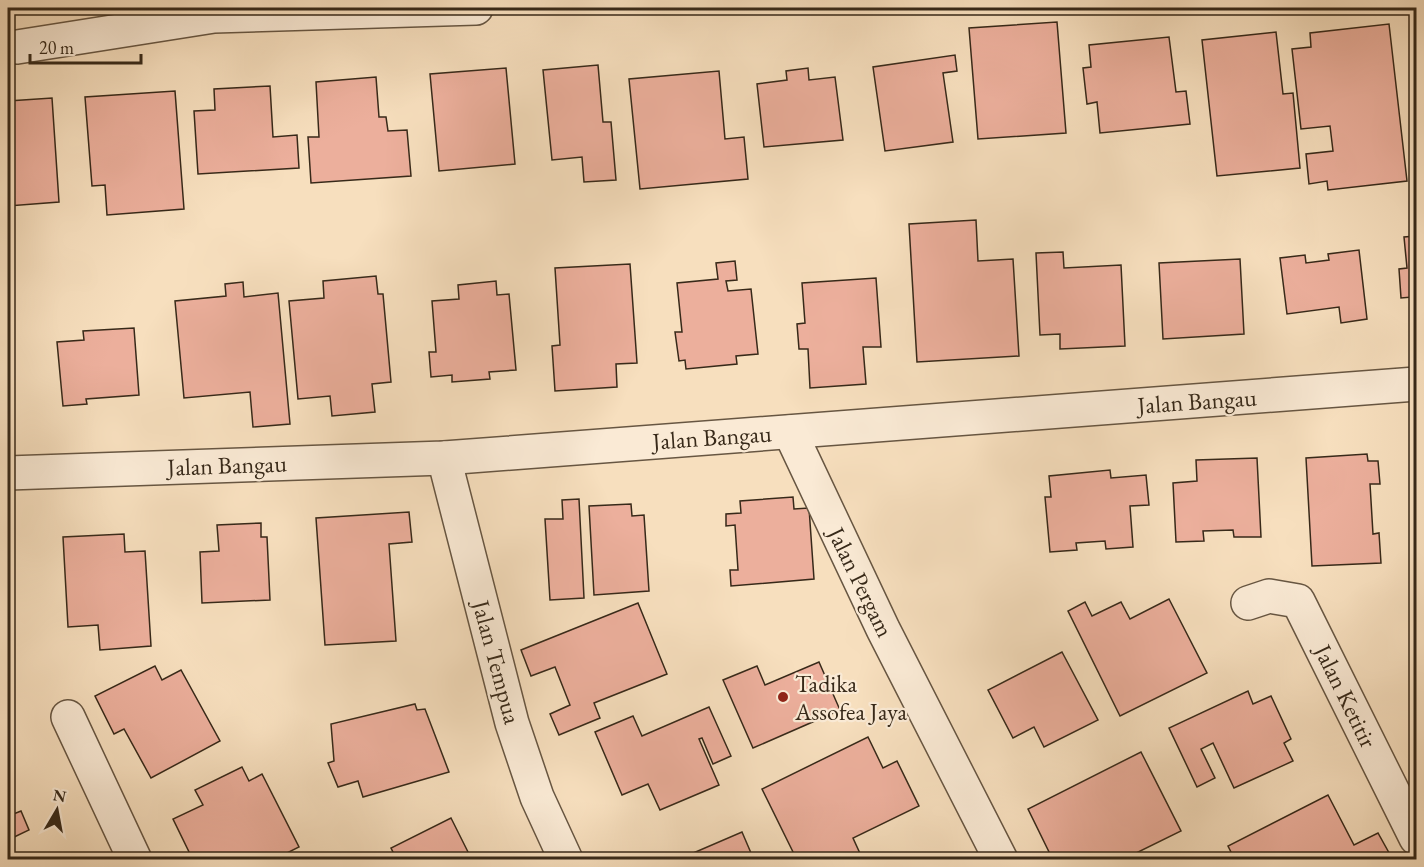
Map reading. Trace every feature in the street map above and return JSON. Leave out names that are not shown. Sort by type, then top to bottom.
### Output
[{"type":"street","points":[[17,46],[214,12],[476,8]]},
{"type":"street","name":"Jalan Bangau","points":[[8,473],[444,458],[1416,384]]},
{"type":"street","name":"Jalan Pergam","points":[[790,432],[883,629],[1001,860]]},
{"type":"street","name":"Jalan Tempua","points":[[444,458],[512,723],[537,797],[566,860]]},
{"type":"street","name":"Jalan Ketitir","points":[[1248,603],[1269,596],[1298,601],[1416,838]]},
{"type":"street","points":[[68,717],[135,860]]},
{"type":"building","points":[[1057,22],[1066,133],[978,139],[969,28]]},
{"type":"building","points":[[1389,24],[1407,181],[1328,190],[1327,181],[1309,184],[1306,154],[1333,151],[1330,126],[1301,129],[1292,49],[1311,47],[1310,33]]},
{"type":"building","points":[[1276,32],[1283,94],[1293,93],[1300,168],[1217,176],[1202,40]]},
{"type":"building","points":[[1169,37],[1176,92],[1186,91],[1190,124],[1100,133],[1097,102],[1087,104],[1083,68],[1091,67],[1089,45]]},
{"type":"building","points":[[955,55],[957,71],[943,73],[953,142],[885,151],[873,67]]},
{"type":"building","points":[[598,65],[603,122],[611,122],[616,180],[584,182],[582,157],[552,160],[543,70]]},
{"type":"building","points":[[506,68],[515,164],[439,171],[430,74]]},
{"type":"building","points":[[808,68],[809,80],[835,77],[843,140],[764,147],[757,84],[787,80],[786,71]]},
{"type":"building","points":[[719,71],[725,139],[744,137],[748,179],[640,189],[629,79]]},
{"type":"building","points":[[376,77],[379,117],[386,117],[388,131],[407,130],[411,176],[311,183],[308,137],[319,137],[316,82]]},
{"type":"building","points":[[270,86],[273,137],[297,135],[299,168],[198,174],[194,111],[215,110],[214,89]]},
{"type":"building","points":[[175,91],[184,209],[107,215],[105,185],[92,186],[85,97]]},
{"type":"building","points":[[52,98],[59,202],[8,206],[8,101]]},
{"type":"building","points":[[976,220],[978,261],[1013,259],[1019,356],[917,362],[909,224]]},
{"type":"building","points":[[1416,236],[1416,306],[1413,307],[1412,297],[1401,298],[1399,269],[1407,268],[1404,237]]},
{"type":"building","points":[[1359,250],[1367,319],[1341,323],[1339,307],[1287,314],[1280,258],[1305,255],[1306,263],[1329,260],[1328,254]]},
{"type":"building","points":[[1063,252],[1064,268],[1121,265],[1125,346],[1060,349],[1060,334],[1040,335],[1036,253]]},
{"type":"building","points":[[1240,259],[1244,334],[1163,339],[1159,263]]},
{"type":"building","points":[[735,261],[737,280],[726,281],[728,291],[751,289],[758,354],[736,356],[737,364],[686,369],[685,360],[679,361],[675,332],[682,332],[677,283],[718,279],[716,263]]},
{"type":"building","points":[[630,264],[637,363],[616,364],[617,387],[555,391],[552,346],[560,345],[555,268]]},
{"type":"building","points":[[376,276],[378,294],[383,294],[391,382],[372,384],[375,412],[332,416],[330,396],[298,399],[289,301],[324,298],[323,281]]},
{"type":"building","points":[[876,278],[881,347],[863,347],[866,384],[810,388],[808,349],[799,349],[797,324],[805,323],[802,283]]},
{"type":"building","points":[[496,281],[497,295],[509,294],[516,370],[489,372],[490,379],[452,382],[452,375],[431,377],[429,352],[436,352],[432,301],[459,299],[458,285]]},
{"type":"building","points":[[243,282],[244,297],[278,293],[290,424],[253,427],[250,392],[184,398],[175,301],[226,296],[225,284]]},
{"type":"building","points":[[134,328],[139,395],[86,399],[87,404],[63,406],[57,342],[84,340],[83,331]]},
{"type":"building","points":[[8,340],[13,402],[8,403]]},
{"type":"building","points":[[1367,454],[1368,461],[1378,461],[1380,484],[1370,484],[1373,534],[1379,533],[1381,563],[1312,566],[1306,458]]},
{"type":"building","points":[[1257,458],[1261,537],[1234,537],[1233,530],[1203,531],[1204,541],[1176,542],[1173,483],[1197,481],[1196,460]]},
{"type":"building","points":[[1110,470],[1111,478],[1146,475],[1149,505],[1130,506],[1133,547],[1106,549],[1105,541],[1076,543],[1077,550],[1050,552],[1045,497],[1051,497],[1049,476]]},
{"type":"building","points":[[793,497],[794,509],[809,508],[814,579],[731,586],[730,570],[738,570],[735,525],[726,526],[726,514],[741,513],[740,501]]},
{"type":"building","points":[[579,499],[584,598],[550,600],[545,519],[563,519],[562,500]]},
{"type":"building","points":[[631,504],[632,516],[644,515],[649,591],[594,595],[589,506]]},
{"type":"building","points":[[409,512],[412,542],[389,544],[396,641],[325,645],[316,518]]},
{"type":"building","points":[[261,523],[261,537],[267,537],[270,600],[202,603],[200,552],[219,551],[217,525]]},
{"type":"building","points":[[124,534],[125,552],[145,551],[151,646],[100,650],[98,625],[68,627],[63,537]]},
{"type":"building","points":[[1169,599],[1207,673],[1120,716],[1068,611],[1085,602],[1092,616],[1121,602],[1130,619]]},
{"type":"building","points":[[638,603],[667,674],[594,703],[600,718],[559,735],[550,714],[570,705],[555,667],[531,676],[521,650]]},
{"type":"building","points":[[1062,652],[1098,720],[1044,747],[1034,727],[1013,738],[988,690]]},
{"type":"building","name":"Tadika Assofea Jaya","points":[[819,662],[840,710],[753,748],[723,680],[757,666],[765,685]]},
{"type":"building","points":[[155,666],[162,680],[181,670],[220,741],[151,778],[124,729],[114,734],[95,696]]},
{"type":"building","points":[[1248,691],[1253,704],[1271,696],[1291,739],[1284,743],[1293,761],[1234,788],[1213,743],[1201,749],[1215,778],[1197,787],[1169,728]]},
{"type":"building","points":[[415,704],[417,710],[425,709],[449,772],[363,797],[358,781],[338,787],[328,763],[334,761],[331,724]]},
{"type":"building","points":[[709,707],[731,756],[713,764],[702,738],[699,739],[719,785],[660,810],[648,784],[622,795],[595,732],[633,716],[642,736]]},
{"type":"building","points":[[868,737],[883,768],[897,761],[919,806],[853,838],[863,860],[797,860],[762,789]]},
{"type":"building","points":[[1141,752],[1181,831],[1122,860],[1053,860],[1028,809]]},
{"type":"building","points":[[242,767],[249,781],[262,774],[299,847],[273,860],[193,860],[173,819],[203,805],[195,790]]},
{"type":"building","points":[[1328,795],[1354,845],[1378,833],[1393,860],[1235,860],[1228,846]]},
{"type":"building","points":[[8,807],[11,815],[21,811],[29,830],[8,840]]},
{"type":"building","points":[[451,818],[472,860],[397,860],[391,848]]},
{"type":"building","points":[[742,832],[754,860],[677,860]]},
{"type":"place","name":"Tadika Assofea Jaya","points":[[783,697]]}]
